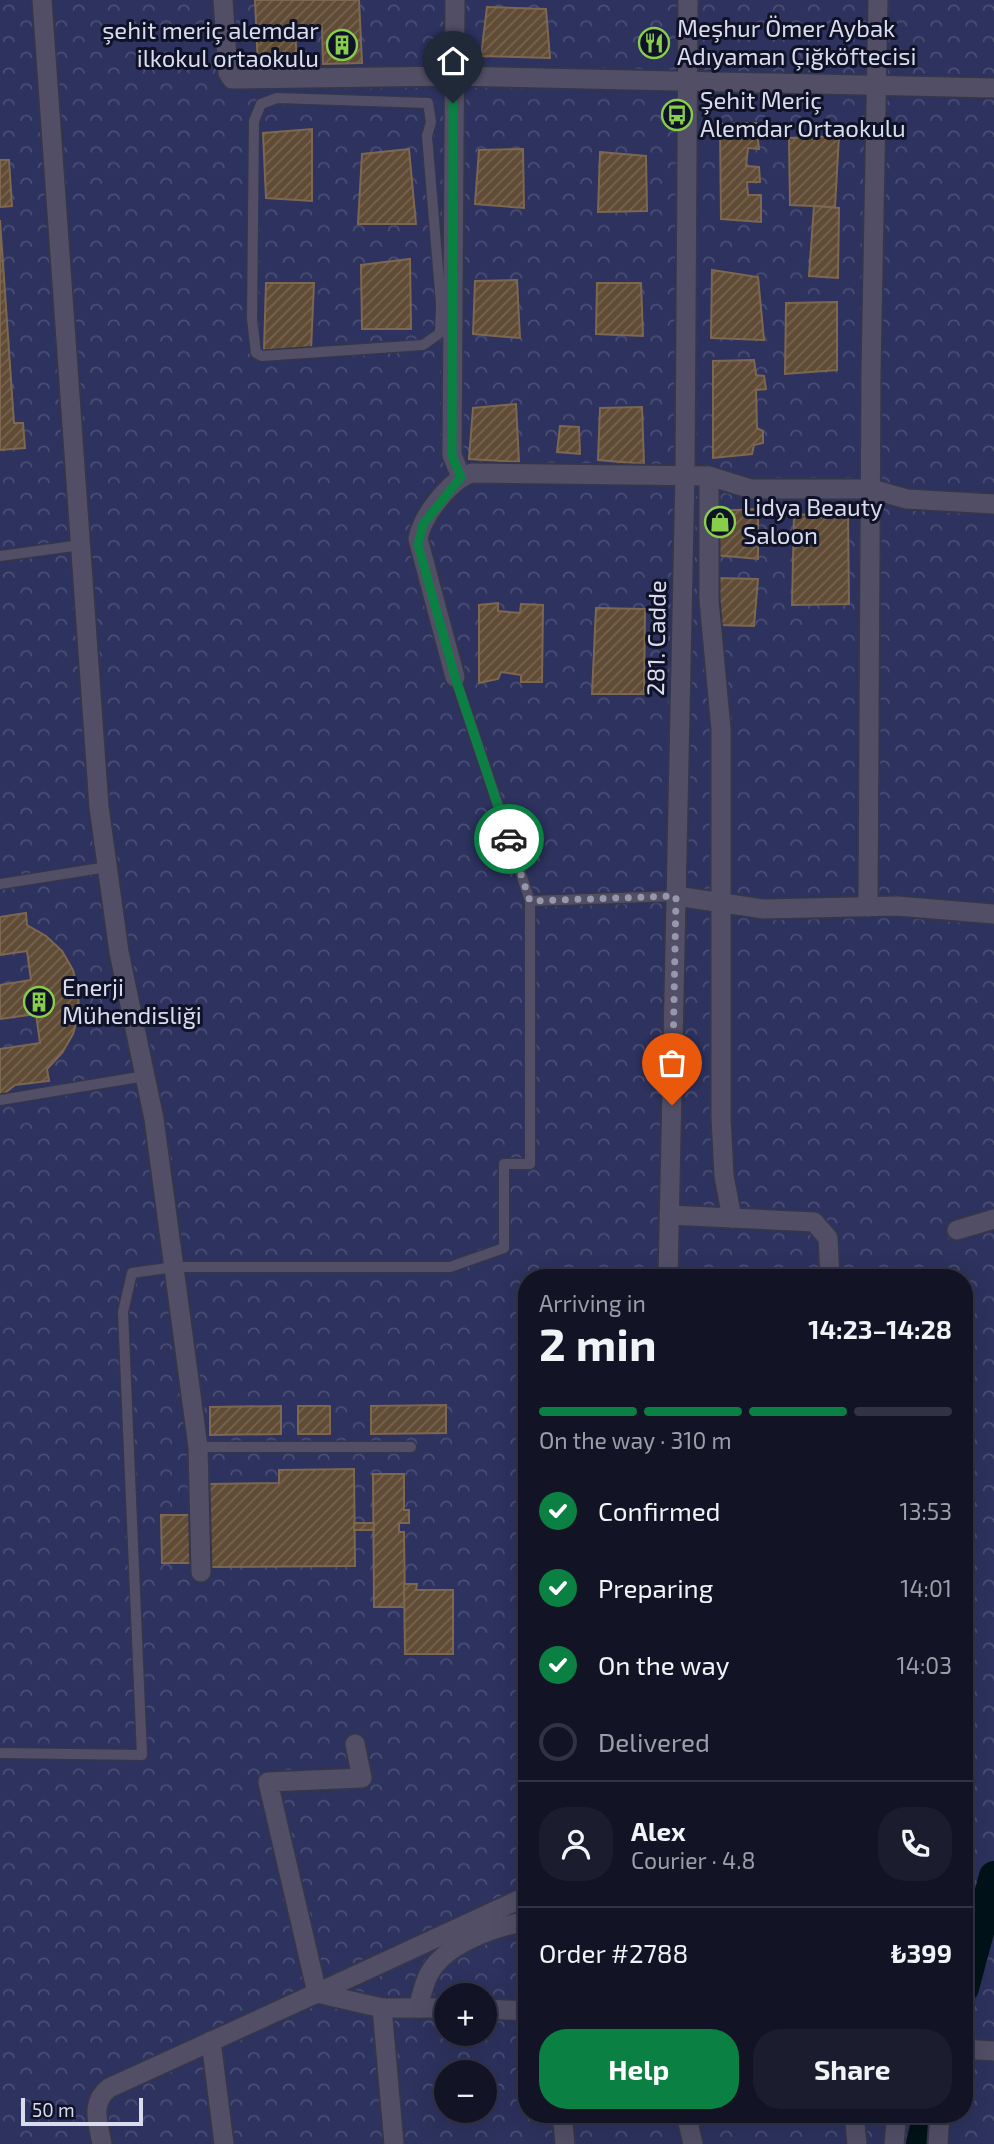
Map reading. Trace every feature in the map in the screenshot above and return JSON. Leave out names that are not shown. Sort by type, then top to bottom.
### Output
[{"type":"street","points":[[42,0],[99,807],[120,952],[154,1119],[174,1267],[198,1447],[201,1572]]},
{"type":"street","points":[[223,0],[228,73],[232,79],[454,76],[994,88]]},
{"type":"street","points":[[455,0],[452,456],[461,477]]},
{"type":"street","name":"281. Cadde","points":[[668,1269],[685,475],[688,0]]},
{"type":"street","points":[[868,907],[878,0]]},
{"type":"street","points":[[455,677],[418,539],[423,524],[461,477],[481,472],[709,476],[751,489],[871,489],[907,499],[994,504]]},
{"type":"street","points":[[709,476],[709,600],[721,729],[721,1118],[724,1176],[732,1218]]},
{"type":"street","points":[[676,896],[764,909],[868,907],[994,914]]},
{"type":"street","points":[[669,1215],[814,1222],[828,1238],[830,1269]]},
{"type":"street","points":[[957,1230],[994,1219]]},
{"type":"street","points":[[317,1993],[268,1782],[362,1778],[355,1744]]},
{"type":"street","points":[[102,2144],[96,2105],[101,2095],[122,2081],[518,1900]]},
{"type":"street","points":[[418,2008],[428,1974],[436,1965],[480,1933],[518,1923]]},
{"type":"street","points":[[317,1993],[382,2008],[434,2008]]},
{"type":"street","points":[[382,2008],[394,2144]]},
{"type":"street","points":[[497,2010],[518,2011]]},
{"type":"street","points":[[211,2041],[224,2144]]},
{"type":"street","points":[[973,2050],[994,2051]]},
{"type":"street","points":[[563,2123],[565,2144]]},
{"type":"street","points":[[688,2123],[693,2144]]},
{"type":"street","points":[[855,2123],[857,2144]]},
{"type":"street","points":[[894,2144],[896,2123]]},
{"type":"street","points":[[938,2144],[939,2123]]},
{"type":"lane","points":[[341,78],[342,101]]},
{"type":"lane","points":[[277,98],[342,101],[428,103],[431,122],[427,136],[441,303],[440,333],[423,345],[262,356],[256,353],[252,318],[254,121],[257,110],[261,104],[277,98]]},
{"type":"lane","points":[[0,556],[81,545]]},
{"type":"lane","points":[[0,1752],[142,1755],[123,1312],[132,1273],[174,1267],[450,1267],[504,1248],[504,1164],[530,1164],[530,901],[455,677]]},
{"type":"lane","points":[[0,884],[107,867]]},
{"type":"lane","points":[[530,901],[676,896]]},
{"type":"lane","points":[[0,1100],[145,1076]]},
{"type":"lane","points":[[198,1447],[411,1447]]},
{"type":"green space","points":[[0,0],[994,0],[994,2144],[0,2144]]},
{"type":"building","name":"şehit meriç alemdar ilkokul ortaokulu","points":[[255,0],[359,0],[362,63],[323,64],[322,27],[295,28],[297,65],[258,67]]},
{"type":"building","points":[[487,7],[546,9],[550,58],[481,56]]},
{"type":"building","points":[[756,123],[759,149],[748,148],[746,166],[759,167],[760,182],[747,182],[748,195],[761,195],[761,222],[721,219],[720,124]]},
{"type":"building","points":[[312,129],[312,201],[266,198],[263,133]]},
{"type":"building","points":[[839,136],[835,207],[790,205],[789,138]]},
{"type":"building","points":[[409,149],[416,224],[358,224],[362,154]]},
{"type":"building","points":[[523,149],[524,208],[475,204],[479,150]]},
{"type":"building","points":[[600,152],[646,156],[647,211],[598,212]]},
{"type":"building","points":[[0,160],[9,160],[12,206],[0,207]]},
{"type":"building","points":[[814,206],[839,208],[838,278],[809,276]]},
{"type":"building","points":[[0,220],[14,423],[23,423],[25,448],[0,450]]},
{"type":"building","points":[[410,259],[411,329],[362,329],[361,265]]},
{"type":"building","points":[[712,270],[758,277],[764,340],[711,338]]},
{"type":"building","points":[[517,280],[520,338],[473,334],[475,281]]},
{"type":"building","points":[[266,283],[314,283],[311,349],[264,350]]},
{"type":"building","points":[[597,283],[641,283],[643,336],[596,334]]},
{"type":"building","points":[[837,302],[837,370],[785,374],[786,303]]},
{"type":"building","points":[[754,360],[756,375],[764,376],[766,389],[756,390],[757,428],[763,431],[763,443],[754,445],[752,454],[713,458],[713,361]]},
{"type":"building","points":[[516,404],[519,462],[469,459],[473,408]]},
{"type":"building","points":[[642,407],[644,464],[598,460],[600,408]]},
{"type":"building","points":[[560,426],[579,427],[580,454],[557,452]]},
{"type":"building","points":[[758,509],[758,559],[715,555],[714,511]]},
{"type":"building","points":[[848,513],[849,604],[792,605],[794,515]]},
{"type":"building","points":[[717,578],[758,579],[754,626],[718,625]]},
{"type":"building","points":[[498,603],[498,611],[520,613],[521,604],[543,605],[542,682],[521,682],[521,675],[501,672],[498,679],[479,683],[479,605]]},
{"type":"building","points":[[596,608],[645,609],[644,694],[592,694]]},
{"type":"building","name":"Enerji Mühendisliği","points":[[26,913],[27,925],[46,936],[62,951],[73,970],[79,1013],[73,1034],[62,1053],[47,1069],[49,1081],[15,1085],[0,1097],[0,1049],[40,1043],[36,1014],[0,1019],[0,985],[31,980],[27,951],[0,955],[0,917]]},
{"type":"building","points":[[446,1405],[446,1433],[371,1434],[371,1406]]},
{"type":"building","points":[[281,1406],[281,1434],[210,1435],[210,1407]]},
{"type":"building","points":[[298,1406],[330,1406],[330,1434],[298,1434]]},
{"type":"building","points":[[354,1469],[355,1566],[208,1567],[208,1484],[279,1483],[279,1470]]},
{"type":"building","points":[[373,1474],[404,1474],[404,1510],[409,1510],[409,1523],[399,1523],[399,1532],[404,1532],[405,1607],[374,1607]]},
{"type":"building","points":[[161,1515],[190,1515],[191,1563],[162,1563]]},
{"type":"building","points":[[354,1523],[374,1523],[374,1530],[354,1530]]},
{"type":"building","points":[[404,1584],[417,1584],[416,1590],[453,1590],[453,1654],[405,1654]]},
{"type":"waterway","points":[[973,1954],[994,1876]]},
{"type":"waterway","points":[[921,2144],[926,2123]]},
{"type":"way so far","points":[[509,839],[530,901],[676,896],[672,1105]]},
{"type":"place","name":"Meşhur Ömer Aybak Adıyaman Çiğköftecisi","points":[[654,43]]},
{"type":"place","name":"şehit meriç alemdar ilkokul ortaokulu","points":[[342,45]]},
{"type":"place","name":"Şehit Meriç Alemdar Ortaokulu","points":[[677,115]]},
{"type":"place","name":"Lidya Beauty Saloon","points":[[720,522]]},
{"type":"place","name":"Enerji Mühendisliği","points":[[39,1002]]},
{"type":"route","points":[[453,103],[452,456],[461,477],[423,524],[418,545],[455,677],[509,839]]}]
